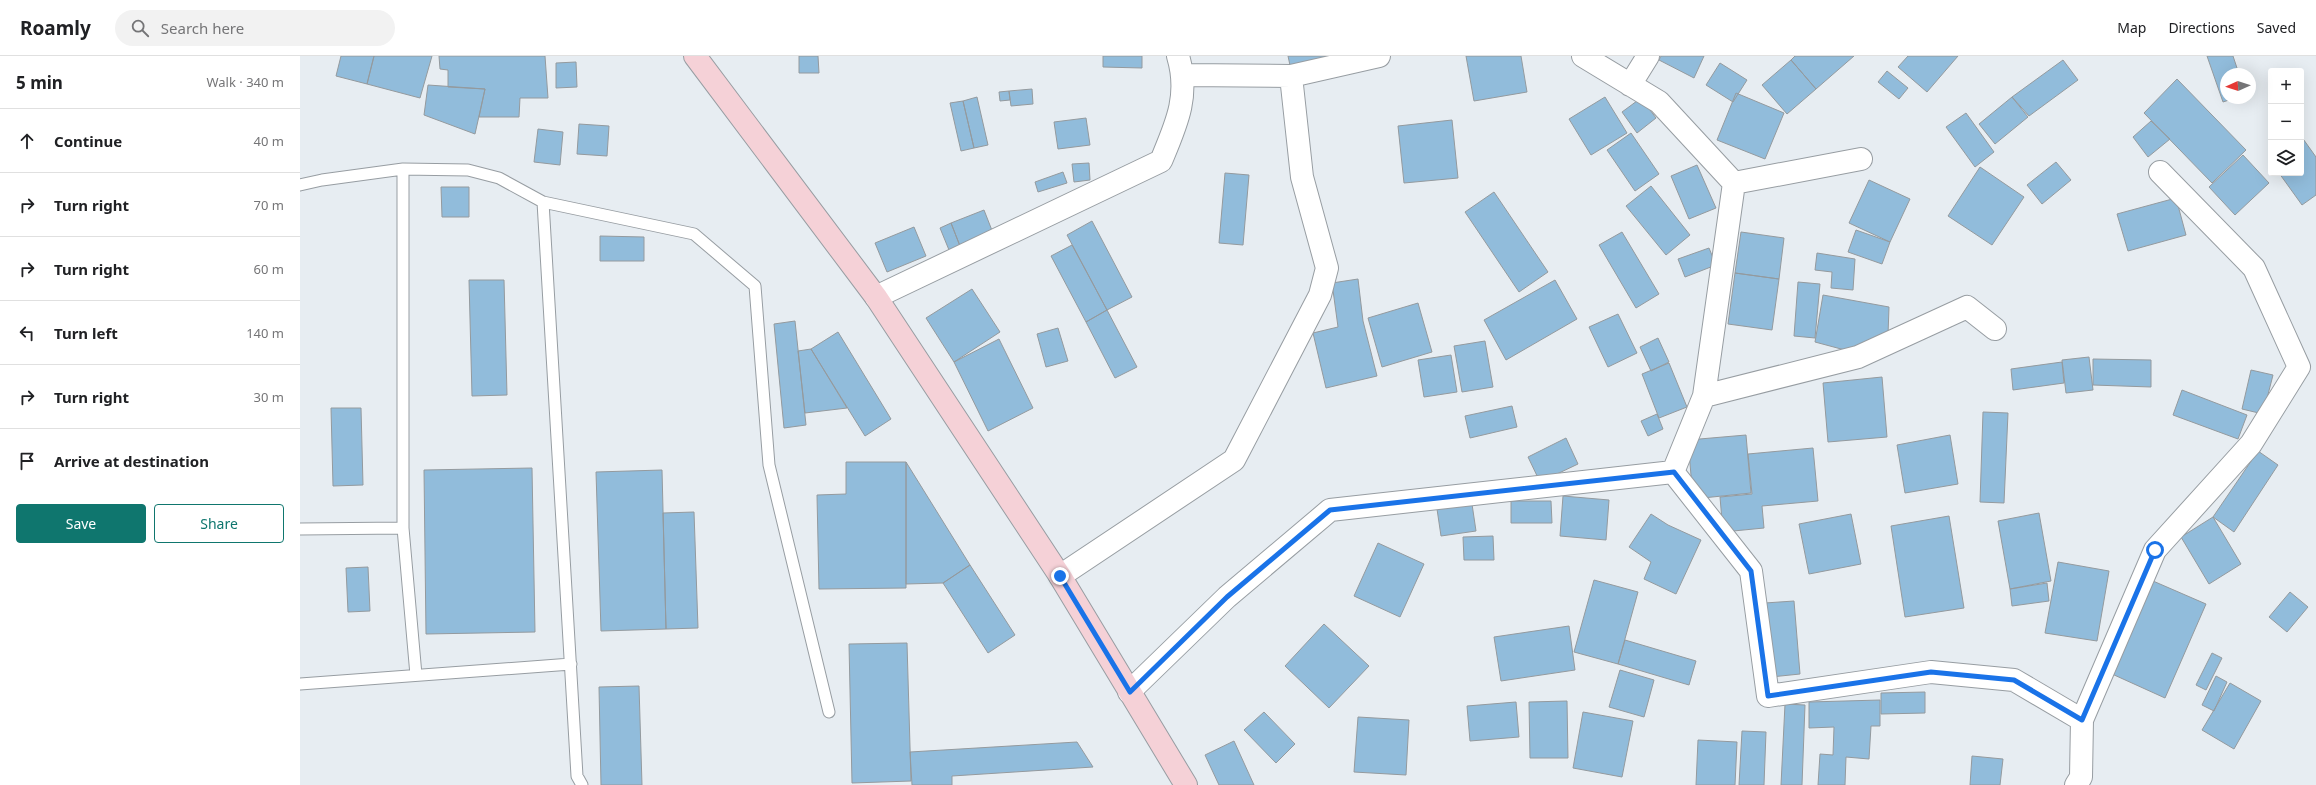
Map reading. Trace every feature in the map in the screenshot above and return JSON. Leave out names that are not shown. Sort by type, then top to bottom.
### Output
[{"type":"main road","points":[[695,56],[876,297],[1060,576],[1186,785]]},
{"type":"street","points":[[876,297],[1161,161],[1179,116],[1181,66],[1291,76],[1379,56]]},
{"type":"street","points":[[1583,56],[1660,102],[1734,183]]},
{"type":"street","points":[[1630,85],[1648,56]]},
{"type":"street","points":[[1060,576],[1234,460],[1320,295],[1327,268],[1302,178],[1291,76]]},
{"type":"street","points":[[1734,183],[1861,159]]},
{"type":"street","points":[[2076,785],[2081,777],[2082,720],[2155,550],[2251,444],[2299,367],[2254,268],[2160,172]]},
{"type":"street","points":[[1674,472],[1704,396],[1734,183]]},
{"type":"street","points":[[1704,396],[1858,358],[1967,307],[1995,330]]},
{"type":"street","points":[[1674,472],[1751,571],[1768,696],[1931,672],[2014,680],[2082,720]]},
{"type":"street","points":[[1130,692],[1227,597],[1330,510],[1674,472]]},
{"type":"lane","points":[[403,169],[403,528],[416,675]]},
{"type":"lane","points":[[300,185],[322,180],[403,169],[468,170],[499,178],[543,202],[694,234],[755,286],[769,464],[829,712]]},
{"type":"lane","points":[[543,202],[577,776],[582,785]]},
{"type":"lane","points":[[300,529],[403,528]]},
{"type":"lane","points":[[300,684],[570,664]]},
{"type":"building","points":[[341,56],[374,56],[367,84],[336,76]]},
{"type":"building","points":[[374,56],[432,56],[420,98],[367,84]]},
{"type":"building","points":[[439,56],[545,56],[548,98],[520,98],[519,117],[479,117],[485,89],[448,87],[448,70],[440,69]]},
{"type":"building","points":[[799,56],[818,56],[819,73],[799,73]]},
{"type":"building","points":[[1103,56],[1142,56],[1142,68],[1103,67]]},
{"type":"building","points":[[1288,56],[1347,56],[1291,70]]},
{"type":"building","points":[[1466,56],[1521,56],[1527,92],[1474,101]]},
{"type":"building","points":[[1661,56],[1704,56],[1694,78],[1659,60]]},
{"type":"building","points":[[1795,56],[1854,56],[1816,89],[1791,60]]},
{"type":"building","points":[[1908,56],[1958,56],[1927,92],[1898,67]]},
{"type":"building","points":[[2207,56],[2233,56],[2237,68],[2220,68],[2220,93]]},
{"type":"building","points":[[1791,60],[1816,89],[1787,114],[1762,85]]},
{"type":"building","points":[[2063,60],[2078,80],[2029,116],[2012,97]]},
{"type":"building","points":[[576,62],[577,87],[556,88],[556,63]]},
{"type":"building","points":[[1720,63],[1747,80],[1733,102],[1706,85]]},
{"type":"building","points":[[1887,71],[1908,88],[1899,99],[1878,82]]},
{"type":"building","points":[[2177,79],[2246,150],[2212,183],[2144,113]]},
{"type":"building","points":[[428,85],[485,89],[475,134],[424,115]]},
{"type":"building","points":[[1032,89],[1033,104],[1011,106],[1009,91]]},
{"type":"building","points":[[1009,91],[1010,100],[1000,101],[999,92]]},
{"type":"building","points":[[1736,93],[1784,113],[1765,159],[1717,140]]},
{"type":"building","points":[[977,97],[988,145],[974,148],[963,101]]},
{"type":"building","points":[[1605,97],[1627,133],[1591,155],[1569,119]]},
{"type":"building","points":[[2012,97],[2028,117],[1995,144],[1979,124]]},
{"type":"building","points":[[1641,98],[1656,118],[1637,133],[1622,112]]},
{"type":"building","points":[[963,101],[974,148],[961,151],[950,103]]},
{"type":"building","points":[[1966,113],[1994,152],[1975,167],[1946,127]]},
{"type":"building","points":[[1086,118],[1090,145],[1058,149],[1054,122]]},
{"type":"building","points":[[1452,120],[1458,178],[1404,183],[1398,126]]},
{"type":"building","points":[[2151,121],[2170,139],[2148,157],[2133,137]]},
{"type":"building","points":[[579,124],[609,126],[607,156],[577,154]]},
{"type":"building","points":[[538,129],[563,132],[560,165],[534,162]]},
{"type":"building","points":[[1631,133],[1659,174],[1635,191],[1607,150]]},
{"type":"building","points":[[2304,140],[2316,157],[2316,195],[2302,205],[2281,176],[2304,176]]},
{"type":"building","points":[[2243,155],[2269,183],[2235,215],[2209,187]]},
{"type":"building","points":[[2056,162],[2071,180],[2042,204],[2027,185]]},
{"type":"building","points":[[1089,163],[1090,180],[1074,182],[1072,164]]},
{"type":"building","points":[[1697,165],[1716,208],[1689,219],[1671,176]]},
{"type":"building","points":[[1980,167],[2024,197],[1992,245],[1948,216]]},
{"type":"building","points":[[1063,172],[1067,183],[1038,192],[1035,182]]},
{"type":"building","points":[[1225,173],[1249,175],[1243,245],[1219,243]]},
{"type":"building","points":[[1869,180],[1910,199],[1890,242],[1849,223]]},
{"type":"building","points":[[1651,186],[1690,235],[1666,255],[1626,206]]},
{"type":"building","points":[[441,187],[469,187],[469,217],[442,217]]},
{"type":"building","points":[[1494,192],[1548,272],[1519,292],[1465,212]]},
{"type":"building","points":[[2176,198],[2186,235],[2128,251],[2117,214]]},
{"type":"building","points":[[984,210],[993,233],[960,246],[951,223]]},
{"type":"building","points":[[1092,221],[1132,297],[1107,310],[1067,235]]},
{"type":"building","points":[[951,223],[960,246],[949,250],[940,228]]},
{"type":"building","points":[[914,227],[926,256],[887,272],[875,243]]},
{"type":"building","points":[[1856,230],[1890,242],[1882,264],[1848,252]]},
{"type":"building","points":[[1622,232],[1659,294],[1636,308],[1599,245]]},
{"type":"building","points":[[1741,232],[1784,238],[1779,279],[1735,273]]},
{"type":"building","points":[[600,236],[644,237],[644,261],[600,261]]},
{"type":"building","points":[[1072,245],[1107,310],[1086,322],[1051,256]]},
{"type":"building","points":[[1709,248],[1716,265],[1685,277],[1678,259]]},
{"type":"building","points":[[1817,253],[1855,259],[1853,290],[1831,288],[1832,272],[1815,270]]},
{"type":"building","points":[[1735,273],[1779,279],[1772,330],[1728,324]]},
{"type":"building","points":[[1358,279],[1363,321],[1377,376],[1326,388],[1313,333],[1338,327],[1332,283]]},
{"type":"building","points":[[469,280],[504,280],[507,395],[472,396]]},
{"type":"building","points":[[1555,280],[1577,319],[1506,360],[1484,320]]},
{"type":"building","points":[[1798,282],[1820,284],[1815,338],[1794,336]]},
{"type":"building","points":[[972,289],[1000,332],[954,362],[926,318]]},
{"type":"building","points":[[1823,295],[1889,307],[1888,335],[1856,353],[1815,342]]},
{"type":"building","points":[[1418,303],[1432,352],[1382,367],[1368,318]]},
{"type":"building","points":[[1107,310],[1137,367],[1115,378],[1086,322]]},
{"type":"building","points":[[1618,314],[1637,353],[1608,367],[1589,327]]},
{"type":"building","points":[[795,321],[806,425],[784,428],[774,324]]},
{"type":"building","points":[[1058,328],[1068,361],[1046,367],[1037,334]]},
{"type":"building","points":[[838,332],[891,419],[865,436],[811,349]]},
{"type":"building","points":[[1658,338],[1669,362],[1651,371],[1640,347]]},
{"type":"building","points":[[999,339],[1033,408],[988,431],[954,362]]},
{"type":"building","points":[[1485,341],[1493,387],[1462,392],[1454,346]]},
{"type":"building","points":[[811,349],[847,408],[805,413],[798,351]]},
{"type":"building","points":[[1451,355],[1457,392],[1424,397],[1418,360]]},
{"type":"building","points":[[2089,357],[2093,390],[2066,393],[2062,360]]},
{"type":"building","points":[[2093,359],[2151,360],[2151,387],[2093,385]]},
{"type":"building","points":[[2062,362],[2064,383],[2013,390],[2011,369]]},
{"type":"building","points":[[1669,363],[1687,407],[1659,418],[1642,374]]},
{"type":"building","points":[[2251,370],[2273,375],[2263,414],[2242,409]]},
{"type":"building","points":[[1882,377],[1887,437],[1828,442],[1823,383]]},
{"type":"building","points":[[2182,390],[2247,415],[2238,439],[2173,415]]},
{"type":"building","points":[[1512,406],[1517,427],[1470,438],[1465,416]]},
{"type":"building","points":[[331,408],[361,408],[363,485],[333,486]]},
{"type":"building","points":[[1983,412],[2008,413],[2004,503],[1980,502]]},
{"type":"building","points":[[1657,414],[1663,429],[1648,436],[1641,421]]},
{"type":"building","points":[[1746,435],[1751,493],[1693,499],[1688,440]]},
{"type":"building","points":[[1950,435],[1958,484],[1905,493],[1897,445]]},
{"type":"building","points":[[1566,438],[1578,464],[1540,482],[1528,457]]},
{"type":"building","points":[[1813,448],[1818,501],[1762,506],[1764,528],[1723,532],[1720,497],[1752,494],[1748,454]]},
{"type":"building","points":[[2258,451],[2278,465],[2234,532],[2213,517]]},
{"type":"building","points":[[846,462],[906,462],[906,588],[819,589],[817,495],[846,494]]},
{"type":"building","points":[[906,462],[970,565],[943,583],[906,584]]},
{"type":"building","points":[[532,468],[535,632],[426,634],[424,470]]},
{"type":"building","points":[[662,470],[666,629],[601,631],[596,472]]},
{"type":"building","points":[[1563,496],[1609,500],[1606,540],[1560,536]]},
{"type":"building","points":[[1511,501],[1551,501],[1552,523],[1511,523]]},
{"type":"building","points":[[1472,504],[1476,531],[1441,536],[1437,509]]},
{"type":"building","points":[[694,512],[698,628],[666,629],[663,513]]},
{"type":"building","points":[[2039,513],[2051,581],[2010,589],[1998,521]]},
{"type":"building","points":[[1651,514],[1668,525],[1701,540],[1676,594],[1644,579],[1651,562],[1629,547]]},
{"type":"building","points":[[1851,514],[1861,564],[1809,574],[1799,524]]},
{"type":"building","points":[[1949,516],[1964,608],[1905,617],[1891,526]]},
{"type":"building","points":[[2213,517],[2241,564],[2209,584],[2181,537]]},
{"type":"building","points":[[1493,536],[1494,560],[1464,560],[1463,537]]},
{"type":"building","points":[[1378,543],[1424,564],[1400,617],[1354,596]]},
{"type":"building","points":[[2058,562],[2109,571],[2097,641],[2045,633]]},
{"type":"building","points":[[970,565],[1015,635],[988,653],[943,583]]},
{"type":"building","points":[[368,567],[370,611],[348,612],[346,568]]},
{"type":"building","points":[[1594,580],[1638,592],[1618,664],[1574,652]]},
{"type":"building","points":[[2153,581],[2206,604],[2165,698],[2112,674]]},
{"type":"building","points":[[2047,583],[2049,601],[2012,606],[2010,589]]},
{"type":"building","points":[[2290,592],[2308,607],[2287,632],[2269,617]]},
{"type":"building","points":[[1794,601],[1800,674],[1771,677],[1765,603]]},
{"type":"building","points":[[1324,624],[1369,666],[1329,708],[1285,666]]},
{"type":"building","points":[[1569,626],[1575,670],[1501,681],[1494,637]]},
{"type":"building","points":[[1625,640],[1696,661],[1689,685],[1618,664]]},
{"type":"building","points":[[907,643],[911,781],[852,783],[849,644]]},
{"type":"building","points":[[2212,653],[2222,658],[2206,690],[2196,685]]},
{"type":"building","points":[[1620,670],[1654,680],[1644,717],[1609,707]]},
{"type":"building","points":[[2216,676],[2227,682],[2214,711],[2202,705]]},
{"type":"building","points":[[2230,683],[2261,701],[2234,749],[2202,730]]},
{"type":"building","points":[[639,686],[642,785],[601,785],[599,687]]},
{"type":"building","points":[[1925,692],[1925,713],[1881,714],[1881,693]]},
{"type":"building","points":[[1880,700],[1880,726],[1871,726],[1869,759],[1846,757],[1845,785],[1818,785],[1820,754],[1833,755],[1834,727],[1809,728],[1809,702]]},
{"type":"building","points":[[1567,701],[1568,758],[1530,758],[1529,702]]},
{"type":"building","points":[[1516,702],[1519,737],[1470,741],[1467,706]]},
{"type":"building","points":[[1785,704],[1805,705],[1802,785],[1781,785]]},
{"type":"building","points":[[1264,712],[1295,744],[1276,763],[1244,730]]},
{"type":"building","points":[[1583,712],[1633,721],[1622,777],[1573,768]]},
{"type":"building","points":[[1358,717],[1409,720],[1406,775],[1354,772]]},
{"type":"building","points":[[1742,731],[1766,732],[1764,785],[1739,785]]},
{"type":"building","points":[[1698,740],[1737,742],[1735,785],[1696,785]]},
{"type":"building","points":[[1234,741],[1254,785],[1219,785],[1205,755]]},
{"type":"building","points":[[1077,742],[1093,767],[952,776],[952,785],[912,785],[910,752]]},
{"type":"building","points":[[1972,756],[2003,759],[2000,785],[1970,785]]},
{"type":"route","points":[[1060,576],[1130,692],[1227,597],[1330,510],[1674,472],[1751,571],[1768,696],[1931,672],[2014,680],[2082,720],[2155,550]]}]
